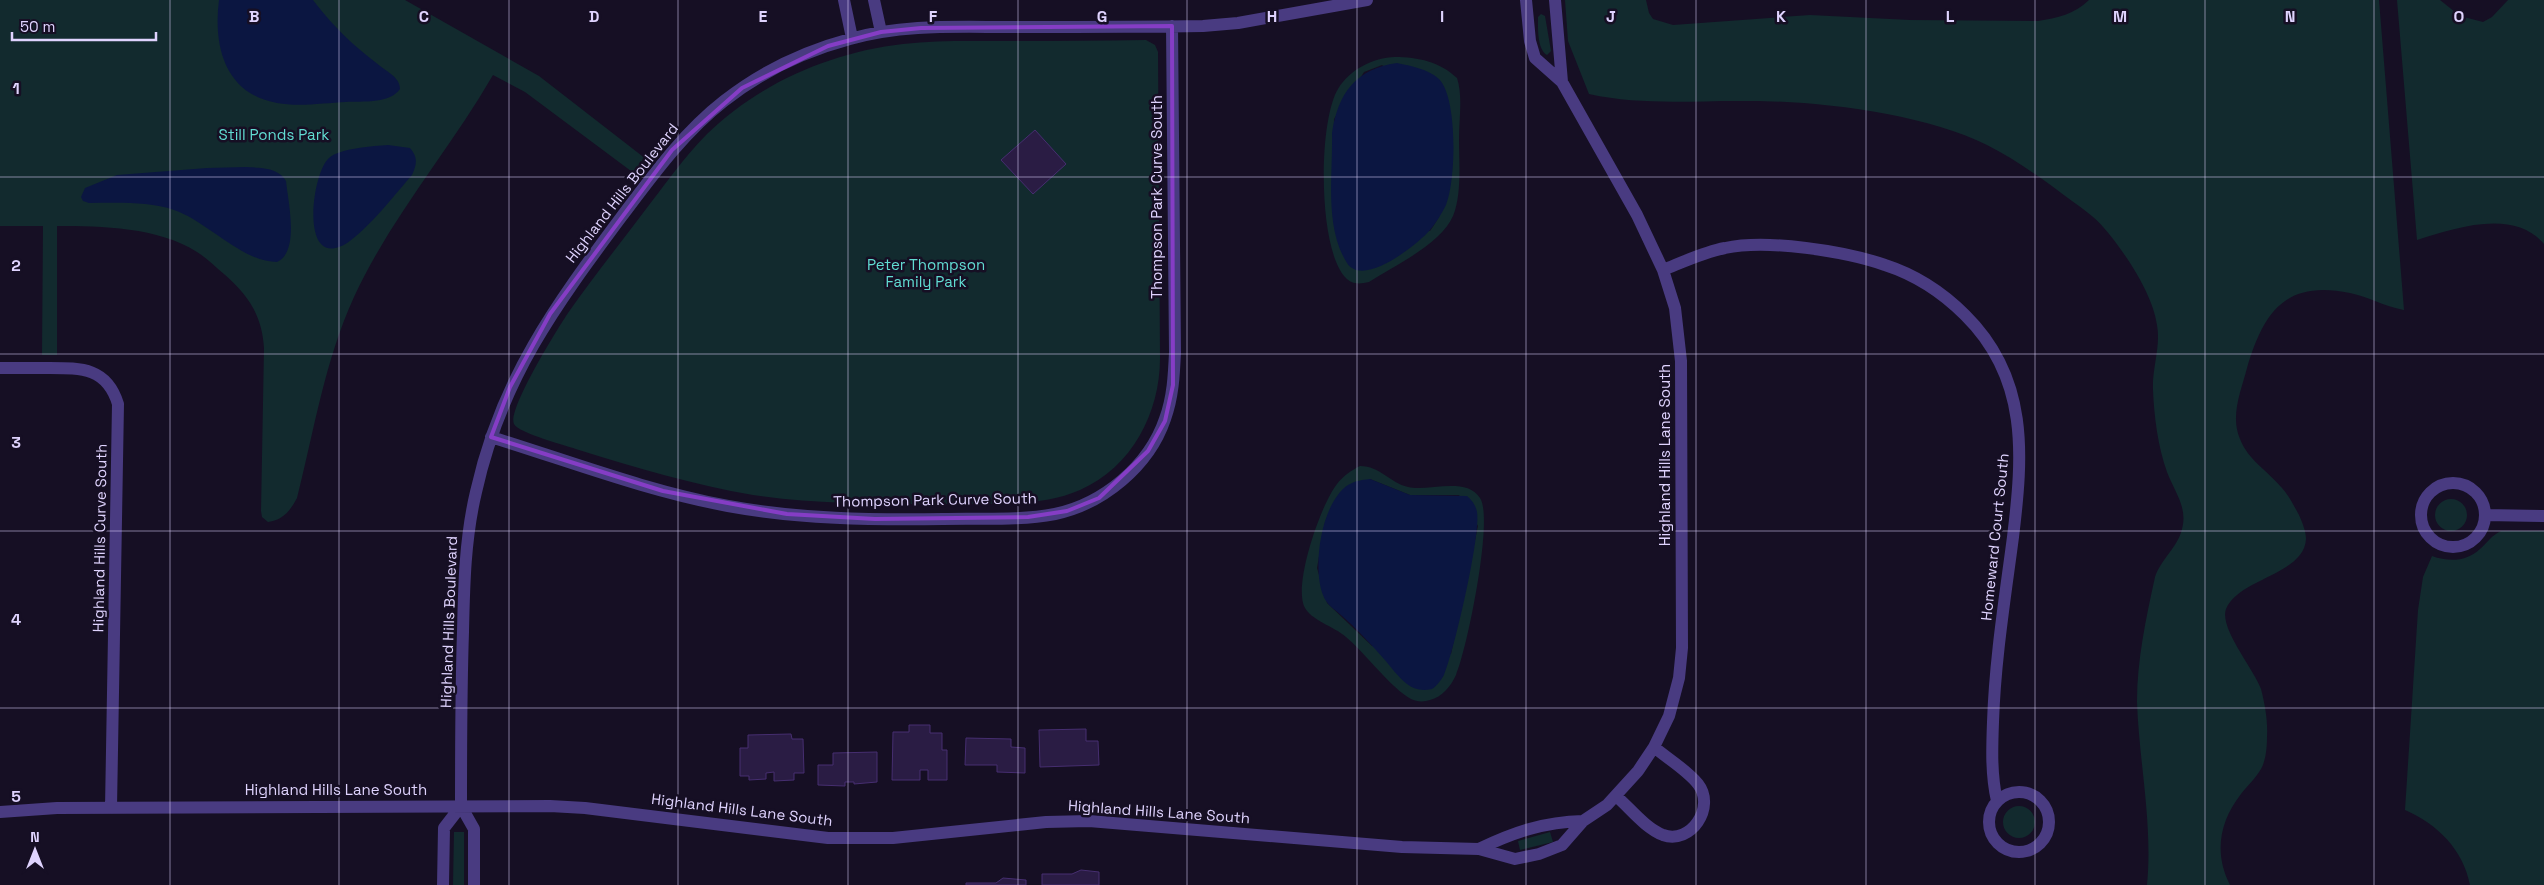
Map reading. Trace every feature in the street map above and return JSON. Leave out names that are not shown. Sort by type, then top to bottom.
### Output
[{"type":"street","points":[[844,0],[852,38]]},
{"type":"street","points":[[874,0],[881,32]]},
{"type":"street","name":"Highland Hills Boulevard","points":[[461,806],[466,556],[476,493],[491,436],[510,388],[550,314],[672,150],[712,110],[758,78],[801,56],[852,38],[881,32],[947,27],[1172,26],[1238,23],[1367,0]]},
{"type":"street","name":"Highland Hills Lane South","points":[[0,812],[111,808],[461,806],[585,808],[828,838],[893,838],[1046,822],[1089,821],[1392,846],[1479,848],[1515,859],[1539,854],[1562,845],[1583,821],[1616,796],[1638,771],[1654,747],[1674,701],[1682,648],[1681,361],[1675,308],[1663,270],[1637,215],[1562,82],[1535,58],[1530,41],[1526,0]]},
{"type":"street","name":"Highland Hills Lane South","points":[[1555,0],[1562,82]]},
{"type":"street","name":"Thompson Park Curve South","points":[[491,436],[628,481],[691,498],[742,508],[819,517],[901,519],[1028,517],[1066,511],[1099,498],[1126,476],[1156,438],[1165,421],[1173,385],[1175,352],[1172,26]]},
{"type":"street","name":"Homeward Court South","points":[[1663,270],[1714,251],[1753,245],[1795,248],[1867,260],[1910,274],[1933,288],[1970,320],[1993,351],[2013,397],[2019,426],[2020,454],[2018,491],[1994,690],[1993,766],[1997,801],[1989,817],[1989,827],[1998,844],[2014,852],[2033,850],[2041,844],[2050,827],[2047,808],[2041,800],[2024,792],[2014,792],[1997,801]]},
{"type":"street","name":"Highland Hills Curve South","points":[[0,368],[84,370],[104,379],[113,390],[118,404],[111,808]]},
{"type":"street","points":[[2451,483],[2466,486],[2478,495],[2482,501],[2485,515],[2482,529],[2473,540],[2452,546],[2433,540],[2424,529],[2421,516],[2424,502],[2431,491],[2451,483]]},
{"type":"street","points":[[2485,515],[2544,516]]},
{"type":"street","points":[[1616,796],[1651,827],[1664,835],[1681,835],[1697,824],[1704,806],[1701,790],[1693,779],[1654,747]]},
{"type":"street","points":[[443,885],[444,828],[461,806],[474,829],[474,885]]},
{"type":"street","name":"Highland Hills Lane South","points":[[1479,848],[1511,834],[1556,822],[1583,821]]},
{"type":"highlighted area","points":[[1172,26],[1173,385],[1165,421],[1148,451],[1099,498],[1067,511],[1028,517],[875,519],[787,514],[663,491],[491,437],[510,387],[550,314],[672,150],[742,88],[828,46],[881,32],[921,28]]},
{"type":"green space","name":"Still Ponds Park","points":[[0,0],[405,0],[539,76],[646,159],[635,174],[525,92],[493,75],[385,239],[354,297],[335,346],[297,498],[286,514],[268,522],[262,517],[261,511],[263,336],[257,316],[247,298],[201,254],[165,237],[147,233],[111,228],[57,226],[57,355],[42,355],[43,226],[0,226]]},
{"type":"green space","points":[[1565,0],[1646,0],[1649,13],[1653,19],[1673,25],[1810,15],[1910,20],[2038,21],[2065,15],[2078,9],[2089,0],[2379,0],[2404,310],[2350,293],[2328,290],[2309,291],[2294,296],[2281,304],[2270,316],[2261,330],[2247,368],[2236,412],[2237,430],[2240,439],[2248,453],[2285,491],[2299,515],[2305,530],[2306,539],[2303,551],[2294,561],[2244,590],[2233,599],[2226,609],[2225,617],[2232,637],[2261,689],[2266,713],[2267,731],[2267,745],[2263,765],[2257,776],[2243,791],[2234,805],[2228,816],[2221,838],[2222,862],[2230,885],[2147,885],[2148,839],[2137,702],[2140,655],[2155,577],[2180,535],[2183,513],[2182,506],[2164,462],[2157,431],[2153,382],[2157,349],[2157,325],[2144,287],[2120,248],[2093,217],[2020,164],[1987,145],[1962,134],[1933,125],[1872,111],[1809,104],[1751,101],[1670,102],[1629,100],[1589,94],[1568,41]]},
{"type":"green space","points":[[2397,0],[2440,0],[2460,16],[2483,22],[2492,17],[2508,0],[2544,0],[2544,244],[2531,233],[2517,227],[2501,224],[2466,226],[2417,240]]},
{"type":"green space","points":[[1541,14],[1545,16],[1551,51],[1547,55],[1541,48],[1539,38],[1538,17]]},
{"type":"green space","name":"Peter Thompson Family Park","points":[[1146,40],[1155,45],[1158,52],[1159,379],[1155,399],[1140,436],[1128,453],[1098,480],[1080,490],[1065,495],[1035,502],[1019,503],[880,504],[778,498],[709,486],[644,470],[544,439],[517,428],[514,424],[514,416],[525,387],[568,313],[666,182],[707,134],[727,116],[773,85],[798,73],[850,54],[903,44],[954,41]]},
{"type":"green space","points":[[1404,57],[1420,59],[1436,64],[1457,78],[1460,100],[1458,198],[1453,216],[1447,226],[1428,245],[1369,282],[1356,283],[1345,277],[1336,262],[1330,240],[1324,184],[1324,155],[1327,128],[1331,105],[1343,82],[1356,70],[1370,62]],"holes":[[[1382,65],[1451,117],[1452,163],[1449,190],[1439,217],[1430,231],[1333,199],[1334,119],[1364,72]]]},
{"type":"green space","points":[[1360,466],[1373,469],[1408,487],[1456,486],[1474,491],[1480,498],[1483,510],[1484,531],[1477,585],[1466,640],[1454,679],[1442,694],[1434,699],[1416,701],[1404,694],[1346,637],[1317,620],[1304,606],[1302,595],[1303,580],[1306,562],[1317,525],[1337,484]],"holes":[[[1370,479],[1410,495],[1459,495],[1478,526],[1451,654],[1372,646],[1327,603],[1317,568],[1325,522],[1333,505]]]},
{"type":"green space","points":[[2451,499],[2462,504],[2467,515],[2462,526],[2451,531],[2440,526],[2435,515],[2440,504]]},
{"type":"green space","points":[[2501,531],[2544,531],[2544,885],[2470,885],[2467,872],[2461,860],[2447,839],[2428,823],[2405,810],[2418,610],[2423,577],[2432,556],[2451,560],[2463,559],[2475,553]]},
{"type":"green space","points":[[2019,806],[2030,811],[2035,822],[2030,833],[2019,838],[2008,833],[2003,822],[2008,811]]},
{"type":"green space","points":[[454,832],[464,832],[464,885],[453,885]]},
{"type":"green space","points":[[1550,832],[1553,842],[1520,850],[1518,841]]},
{"type":"water","points":[[219,0],[313,0],[347,39],[398,81],[400,89],[389,97],[367,101],[294,105],[259,98],[245,90],[234,79],[226,65],[218,34]]},
{"type":"water","points":[[1397,63],[1419,68],[1430,73],[1439,79],[1445,89],[1450,103],[1453,140],[1452,178],[1449,193],[1446,205],[1437,221],[1414,245],[1390,262],[1377,268],[1355,269],[1347,263],[1340,249],[1332,217],[1332,133],[1339,106],[1351,85],[1370,71]]},
{"type":"water","points":[[388,145],[410,148],[416,161],[412,175],[357,236],[339,247],[327,248],[319,241],[314,228],[313,213],[318,179],[323,166],[329,158],[341,152],[357,148]]},
{"type":"water","points":[[246,167],[274,171],[283,176],[286,181],[291,225],[290,237],[284,256],[277,262],[251,255],[186,215],[174,210],[143,204],[89,203],[83,201],[81,197],[85,188],[117,175]]},
{"type":"water","points":[[1370,479],[1410,495],[1467,496],[1474,503],[1477,512],[1475,544],[1460,619],[1444,675],[1432,689],[1416,689],[1404,681],[1363,636],[1328,604],[1323,595],[1318,569],[1321,536],[1325,520],[1331,506],[1348,485]]},
{"type":"building","points":[[1035,130],[1066,164],[1033,194],[1001,160]]},
{"type":"building","points":[[909,725],[930,725],[930,733],[942,733],[942,750],[947,750],[947,780],[928,780],[928,770],[920,770],[920,780],[892,780],[893,732],[909,732]]},
{"type":"building","points":[[1086,729],[1086,741],[1098,741],[1099,765],[1040,767],[1039,730]]},
{"type":"building","points":[[791,734],[792,739],[803,739],[804,773],[794,773],[794,780],[774,781],[774,772],[766,773],[766,779],[749,780],[749,776],[740,776],[740,748],[748,748],[748,735]]},
{"type":"building","points":[[966,738],[1011,739],[1011,747],[1025,748],[1025,773],[997,772],[997,765],[965,765]]},
{"type":"building","points":[[877,752],[877,782],[854,784],[854,782],[845,782],[845,786],[818,785],[818,765],[833,765],[833,753]]},
{"type":"building","points":[[1081,870],[1099,872],[1099,885],[1042,885],[1042,874],[1072,874]]},
{"type":"building","points":[[1003,878],[1026,880],[1026,885],[966,885],[966,883],[996,883]]}]
